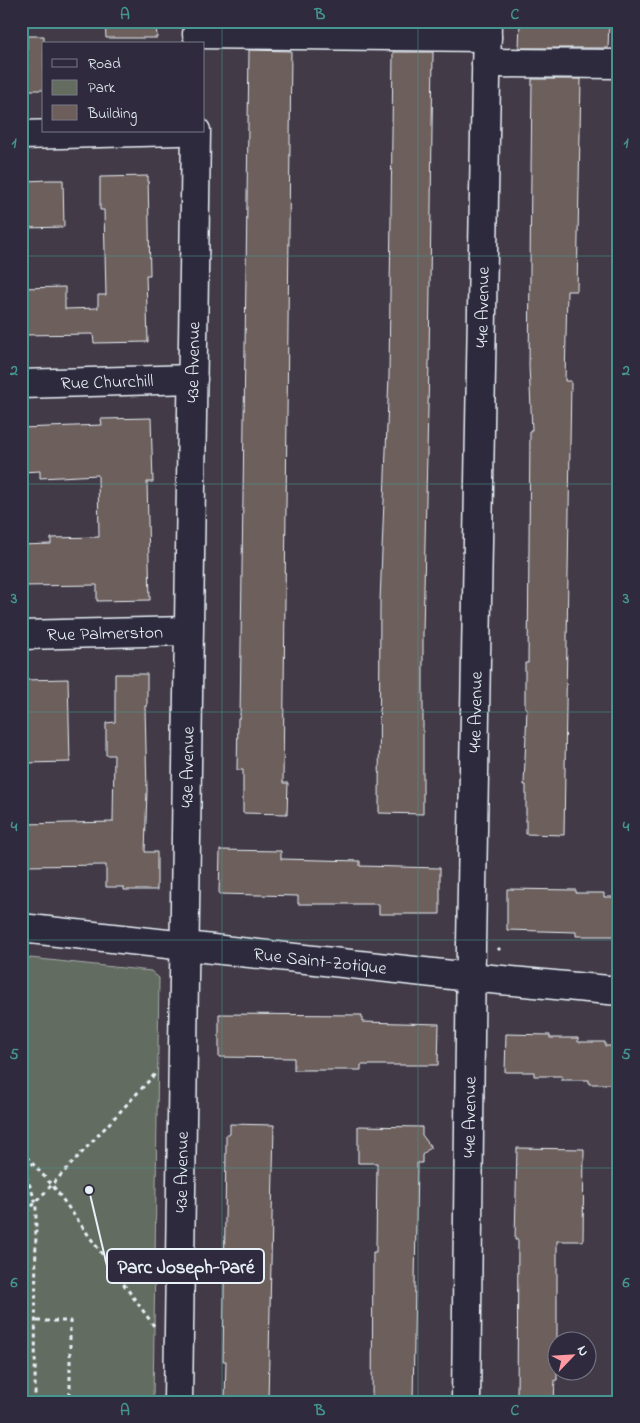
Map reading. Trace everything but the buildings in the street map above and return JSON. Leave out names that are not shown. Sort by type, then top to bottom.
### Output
[{"type":"street","points":[[197,33],[487,41],[619,64]]},
{"type":"street","name":"44e Avenue","points":[[466,1402],[470,977],[487,41]]},
{"type":"street","points":[[21,135],[139,132]]},
{"type":"street","name":"43e Avenue","points":[[178,1402],[185,946],[187,631],[196,132]]},
{"type":"street","name":"Rue Churchill","points":[[21,384],[193,379]]},
{"type":"street","name":"Rue Palmerston","points":[[21,635],[187,631]]},
{"type":"street","name":"Rue Saint-Zotique","points":[[21,928],[470,977],[619,991]]},
{"type":"path","points":[[21,1218],[53,1186],[161,1068]]},
{"type":"path","points":[[21,1151],[53,1186],[157,1330]]},
{"type":"path","points":[[21,1161],[36,1203],[37,1321],[35,1402]]},
{"type":"path","points":[[37,1321],[70,1321],[70,1402]]},
{"type":"green space","points":[[21,957],[151,971],[159,978],[153,1402],[21,1402]]},
{"type":"place","name":"Parc Joseph-Paré","points":[[89,1190]]}]
